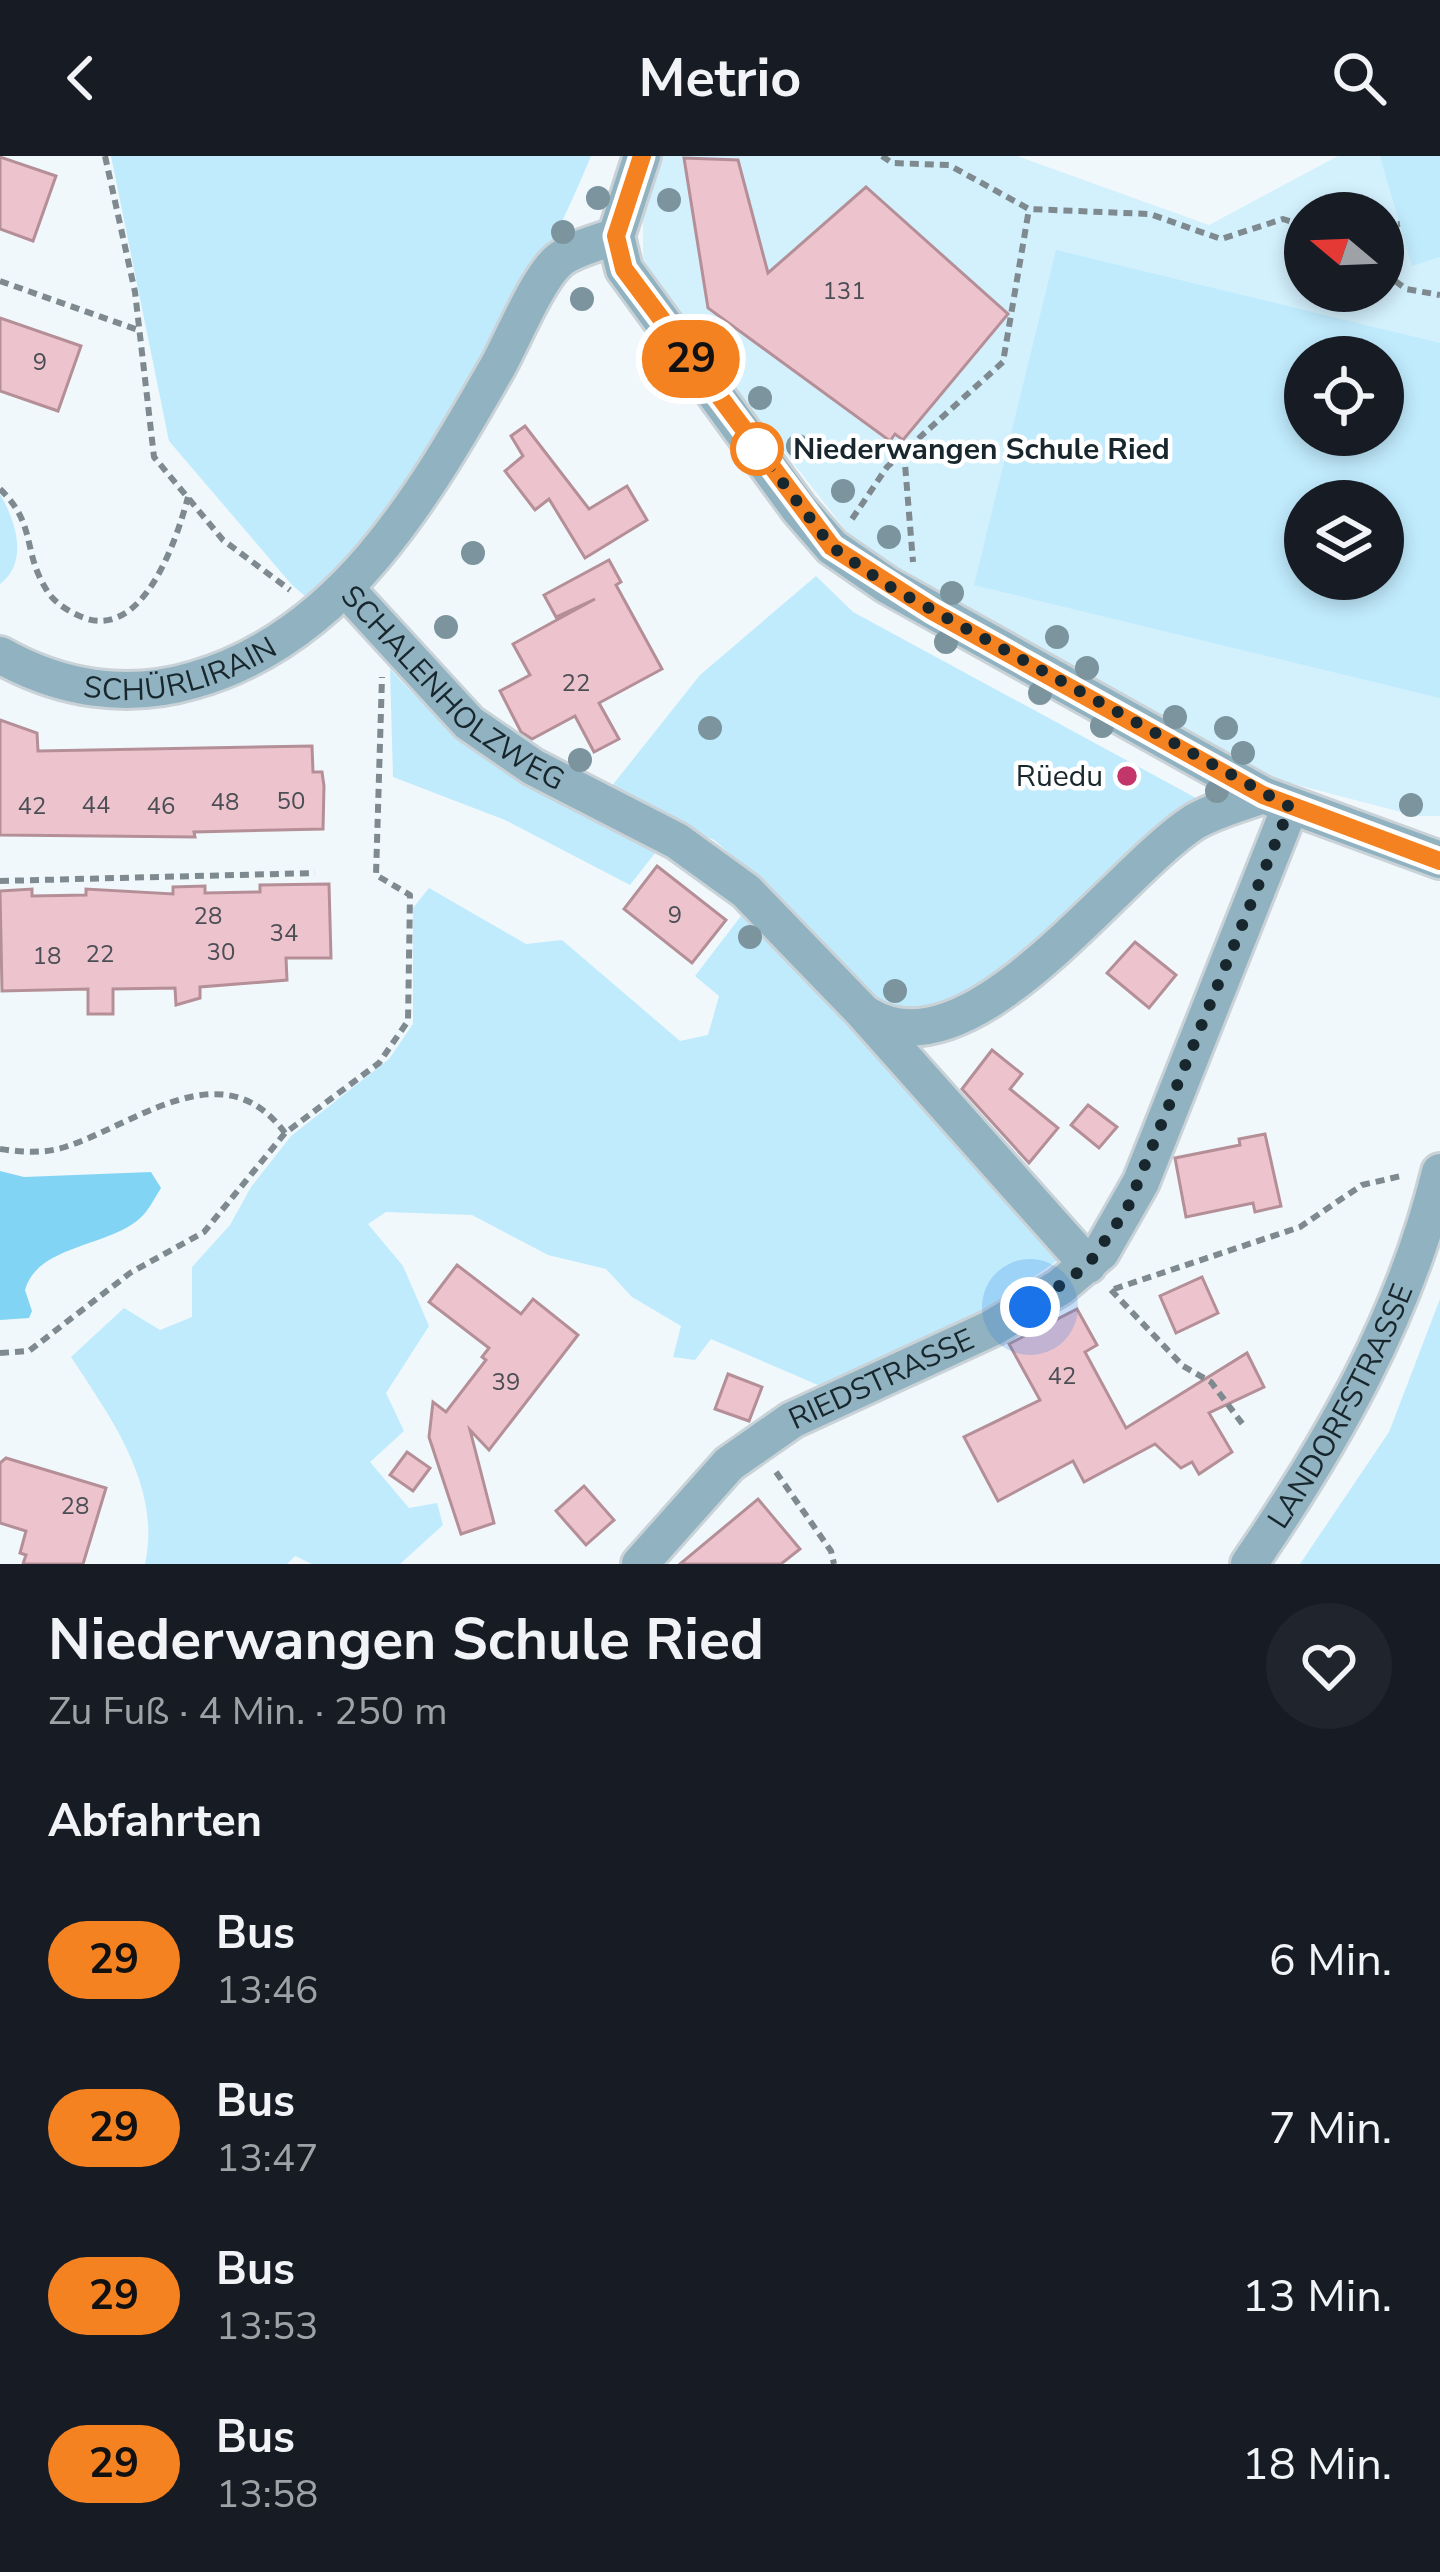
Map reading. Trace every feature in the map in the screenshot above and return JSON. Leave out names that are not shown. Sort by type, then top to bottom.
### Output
[{"type":"street","points":[[642,156],[616,236],[624,269],[832,547],[917,602],[1276,801],[1440,860]]},
{"type":"street","name":"SCHALENHOLZWEG","points":[[616,236],[557,262],[444,456],[334,601],[469,723],[533,767],[697,853],[766,910],[1099,1278]]},
{"type":"street","name":"SCHÜRLIRAIN","points":[[0,656],[34,675],[84,687],[128,692],[176,686],[220,673],[295,634],[334,601]]},
{"type":"street","name":"SCHALENHOLZWEG","points":[[862,1011],[906,1030],[959,1019],[983,1006],[1195,822],[1276,801]]},
{"type":"street","name":"RIEDSTRASSE","points":[[640,1564],[729,1464],[792,1420],[1099,1278],[1112,1238],[1141,1182],[1276,801]]},
{"type":"street","name":"LANDORFSTRASSE","points":[[1249,1564],[1319,1459],[1363,1378],[1403,1287],[1440,1172]]},
{"type":"path","name":"SCHALENHOLZWEG","points":[[105,156],[140,330],[154,457],[246,561],[334,601]]},
{"type":"path","points":[[882,156],[892,163],[950,165],[1029,209],[1150,214],[1221,239],[1284,219]]},
{"type":"path","points":[[832,547],[887,467],[1003,362],[1029,209]]},
{"type":"path","points":[[0,281],[140,330]]},
{"type":"path","points":[[1404,288],[1440,295]]},
{"type":"path","points":[[904,452],[917,602]]},
{"type":"path","points":[[0,489],[24,512],[46,591],[68,612],[94,622],[121,616],[154,584],[175,545],[188,497]]},
{"type":"path","points":[[0,1353],[29,1351],[130,1273],[204,1232],[285,1133],[379,1063],[408,1022],[410,895],[376,875],[381,719]]},
{"type":"path","points":[[0,881],[315,873]]},
{"type":"path","points":[[0,1149],[31,1154],[65,1147],[146,1109],[191,1096],[242,1097],[268,1110],[285,1133]]},
{"type":"path","points":[[1244,1426],[1211,1382],[1184,1366],[1099,1278],[1300,1227],[1362,1185],[1401,1177]]},
{"type":"path","points":[[756,1445],[831,1551],[834,1564]]},
{"type":"shaded area","points":[[111,156],[591,156],[537,272],[474,385],[403,493],[324,594],[305,596],[292,585],[169,441]]},
{"type":"shaded area","points":[[659,156],[1017,156],[1209,225],[1338,156],[1440,156],[1440,816],[1416,816],[1271,778],[925,586],[853,540],[671,305],[643,258],[643,211]]},
{"type":"shaded area","points":[[1380,156],[1440,156],[1440,257],[1412,266],[1404,238],[1404,192],[1390,192]]},
{"type":"shaded area","points":[[1056,250],[1284,305],[1284,312],[1312,312],[1440,343],[1440,698],[974,585]]},
{"type":"shaded area","points":[[0,494],[15,529],[17,553],[0,584]]},
{"type":"shaded area","points":[[816,576],[853,612],[1198,799],[975,991],[933,1010],[903,1010],[879,1002],[827,953],[781,898],[714,840],[607,792],[700,675]]},
{"type":"shaded area","points":[[390,669],[483,751],[659,848],[630,885],[505,820],[393,777]]},
{"type":"shaded area","points":[[429,888],[526,944],[562,940],[680,1041],[708,1035],[719,996],[695,976],[741,916],[928,1101],[1061,1258],[964,1326],[825,1388],[711,1339],[695,1360],[673,1357],[681,1326],[632,1297],[606,1269],[548,1255],[472,1215],[386,1212],[368,1224],[403,1266],[429,1326],[386,1393],[404,1431],[370,1462],[409,1508],[437,1503],[443,1525],[400,1564],[312,1564],[295,1556],[287,1564],[145,1564],[148,1536],[140,1481],[116,1429],[71,1357],[124,1308],[160,1330],[192,1317],[192,1267],[230,1225],[251,1187],[291,1136],[389,1059],[413,1024],[413,908]]},
{"type":"shaded area","points":[[1440,1299],[1440,1564],[1300,1564],[1389,1432]]},
{"type":"water","points":[[0,1171],[24,1177],[151,1172],[161,1188],[138,1220],[43,1264],[25,1290],[32,1311],[29,1318],[0,1320]]},
{"type":"building","points":[[0,157],[56,176],[33,241],[0,229]]},
{"type":"building","points":[[684,158],[738,160],[768,273],[866,187],[1008,314],[903,440],[895,434],[890,441],[708,308]]},
{"type":"building","points":[[0,318],[81,346],[58,411],[0,391]]},
{"type":"building","points":[[525,426],[589,509],[627,486],[647,520],[585,558],[549,499],[535,510],[505,471],[523,456],[511,436]]},
{"type":"building","points":[[609,560],[621,582],[616,585],[662,669],[599,703],[619,739],[594,752],[575,716],[532,739],[521,732],[500,691],[530,675],[513,644],[595,599],[556,617],[544,595]]},
{"type":"building","points":[[0,720],[37,733],[38,751],[312,746],[313,772],[322,772],[324,786],[323,829],[194,832],[195,837],[0,835]]},
{"type":"building","points":[[657,866],[726,920],[692,963],[624,909]]},
{"type":"building","points":[[329,884],[331,958],[286,958],[287,980],[200,987],[200,998],[176,1005],[175,988],[113,989],[113,1014],[88,1014],[88,989],[2,991],[0,891],[32,889],[32,896],[86,895],[86,889],[173,894],[173,887],[205,886],[205,893],[260,892],[260,885]]},
{"type":"building","points":[[1135,942],[1176,975],[1149,1008],[1107,973]]},
{"type":"building","points":[[992,1050],[1022,1074],[1010,1089],[1058,1128],[1029,1163],[962,1089]]},
{"type":"building","points":[[1088,1105],[1117,1127],[1099,1148],[1071,1125]]},
{"type":"building","points":[[1265,1134],[1281,1206],[1255,1212],[1253,1203],[1186,1217],[1175,1158],[1240,1145],[1239,1139]]},
{"type":"building","points":[[457,1265],[521,1314],[533,1299],[578,1335],[489,1450],[470,1430],[494,1523],[461,1534],[429,1437],[433,1402],[446,1412],[486,1360],[482,1357],[489,1348],[429,1302]]},
{"type":"building","points":[[1202,1277],[1218,1313],[1176,1333],[1160,1296]]},
{"type":"building","points":[[1077,1309],[1097,1345],[1085,1352],[1126,1428],[1247,1353],[1264,1387],[1209,1413],[1232,1452],[1199,1474],[1192,1462],[1181,1468],[1155,1444],[1084,1482],[1073,1461],[998,1501],[964,1437],[1040,1400],[1009,1344]]},
{"type":"building","points":[[728,1374],[762,1387],[749,1421],[715,1409]]},
{"type":"building","points":[[407,1452],[430,1468],[413,1491],[390,1475]]},
{"type":"building","points":[[6,1458],[106,1488],[83,1564],[23,1564],[26,1555],[20,1553],[26,1531],[0,1523],[0,1463]]},
{"type":"building","points":[[584,1486],[614,1520],[586,1545],[556,1511]]},
{"type":"building","points":[[758,1499],[800,1549],[781,1564],[680,1564]]},
{"type":"bus line","name":"29","points":[[642,156],[616,236],[624,269],[832,547],[932,611],[1263,795],[1440,861]]},
{"type":"place","name":"Niederwangen Schule Ried","points":[[757,449]]},
{"type":"place","name":"Rüedu","points":[[1127,776]]},
{"type":"route","points":[[757,449],[832,547],[887,585],[1290,807],[1141,1182],[1112,1238],[1088,1265],[1030,1307]]}]
